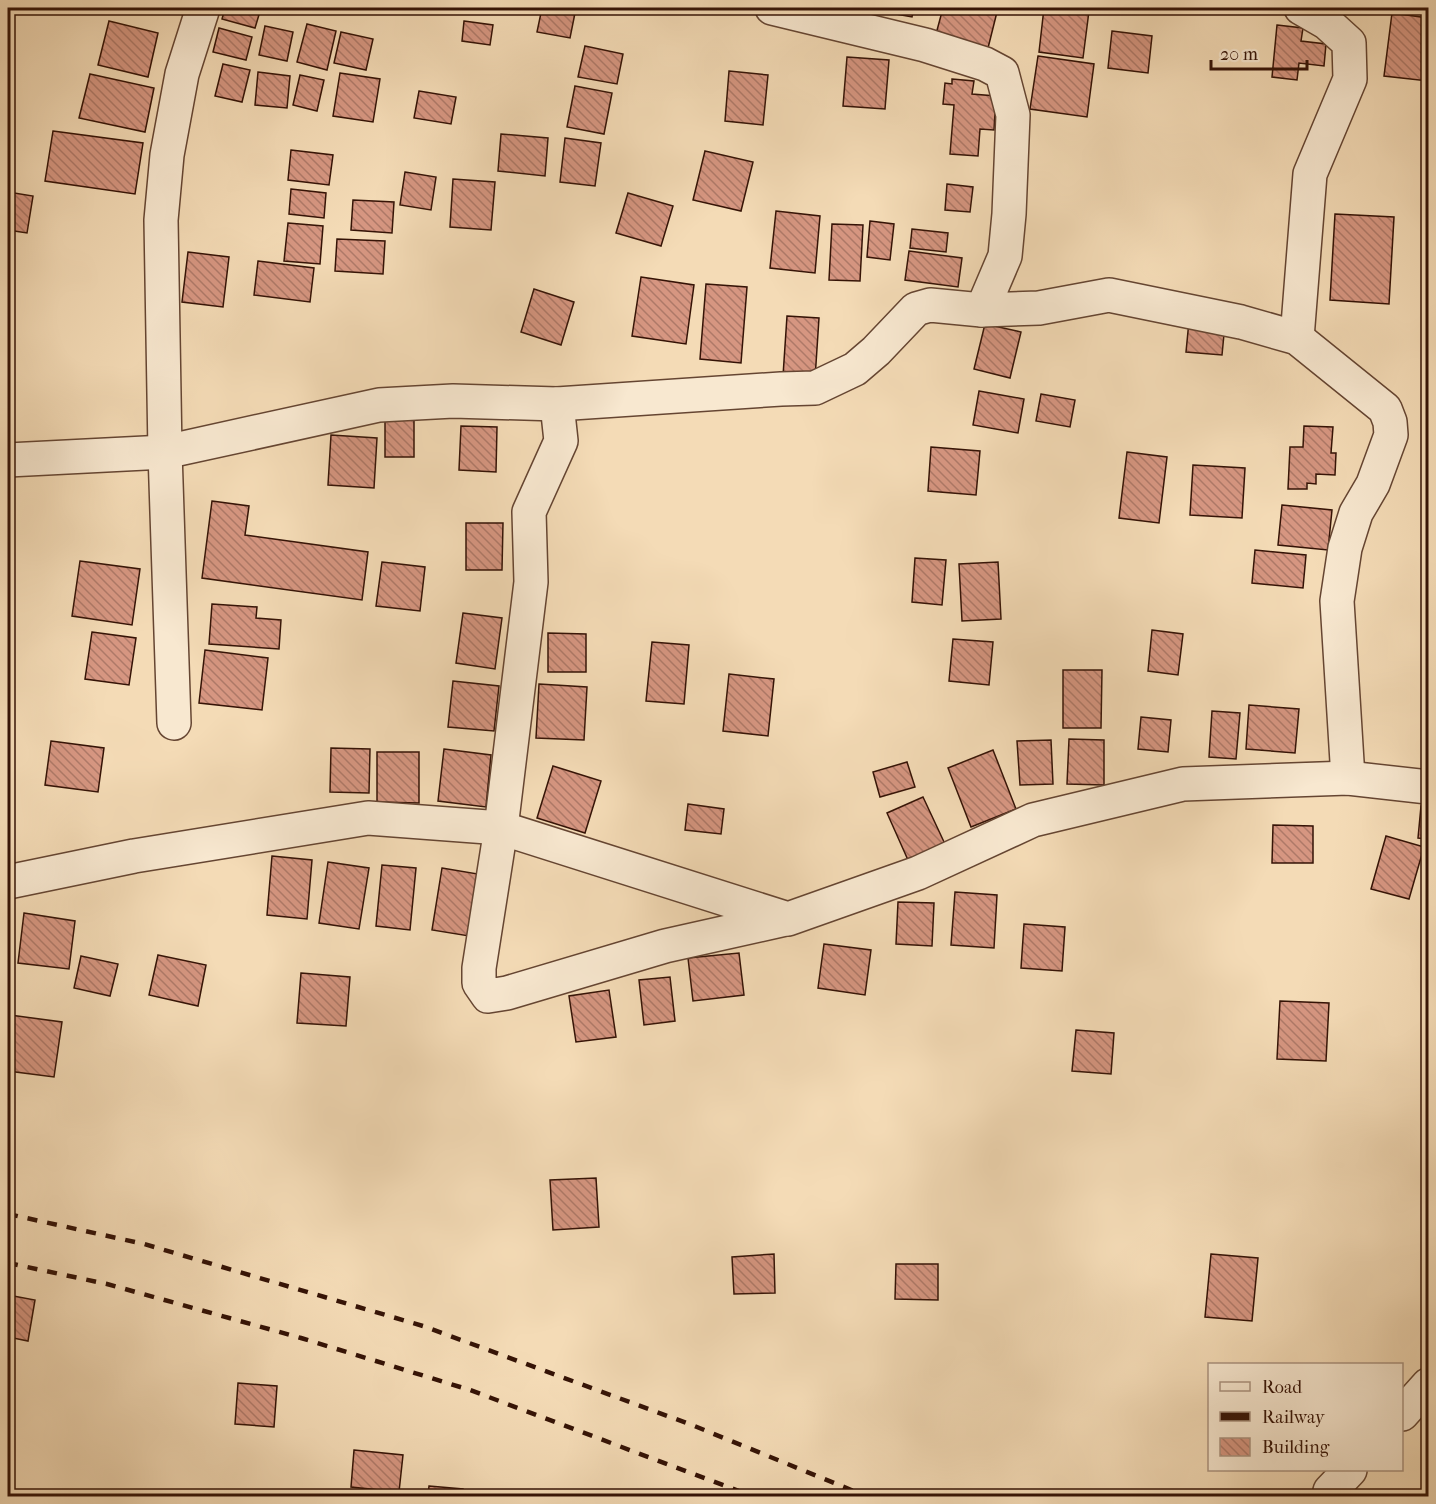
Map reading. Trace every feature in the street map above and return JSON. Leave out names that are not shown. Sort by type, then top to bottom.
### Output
[{"type":"street","points":[[174,723],[165,452],[161,220],[166,155],[182,74],[203,8]]},
{"type":"street","points":[[772,8],[925,45],[985,64],[1002,73],[1012,115],[1009,214],[1005,255],[982,310]]},
{"type":"street","points":[[1297,338],[1310,174],[1350,79],[1349,43],[1327,23],[1301,8]]},
{"type":"street","points":[[8,460],[165,452],[379,405],[453,401],[557,404],[815,388],[855,369],[876,351],[916,309],[930,305],[982,310],[1039,308],[1109,294],[1241,322],[1297,338],[1385,409],[1390,422],[1391,435],[1373,484],[1356,513],[1345,548],[1337,601],[1348,778]]},
{"type":"street","points":[[557,404],[561,441],[528,512],[531,582],[501,828],[479,968],[479,983],[488,996],[507,993],[665,946],[788,919],[918,873],[1033,820],[1183,784],[1348,778],[1428,787]]},
{"type":"street","points":[[8,882],[134,856],[368,818],[501,828],[788,919]]},
{"type":"street","points":[[1403,1412],[1428,1385]]},
{"type":"building","points":[[225,8],[261,8],[255,28],[222,19]]},
{"type":"building","points":[[542,8],[575,13],[570,38],[537,32]]},
{"type":"building","points":[[862,8],[914,8],[912,17]]},
{"type":"building","points":[[943,8],[998,8],[988,48],[936,34]]},
{"type":"building","points":[[1044,8],[1089,11],[1083,58],[1039,52]]},
{"type":"building","points":[[1392,13],[1428,18],[1428,81],[1384,76]]},
{"type":"building","points":[[109,21],[158,33],[148,77],[98,65]]},
{"type":"building","points":[[464,21],[493,25],[490,45],[462,41]]},
{"type":"building","points":[[307,24],[336,31],[327,70],[297,62]]},
{"type":"building","points":[[1277,25],[1303,28],[1301,41],[1326,44],[1324,66],[1299,63],[1297,80],[1272,77]]},
{"type":"building","points":[[265,26],[293,32],[287,61],[259,55]]},
{"type":"building","points":[[219,28],[252,37],[246,60],[213,52]]},
{"type":"building","points":[[1112,31],[1152,36],[1148,73],[1108,68]]},
{"type":"building","points":[[341,32],[373,39],[366,70],[334,63]]},
{"type":"building","points":[[585,46],[623,54],[617,84],[578,77]]},
{"type":"building","points":[[1038,56],[1094,64],[1087,117],[1030,109]]},
{"type":"building","points":[[847,57],[889,60],[885,109],[843,106]]},
{"type":"building","points":[[223,64],[250,70],[242,102],[215,96]]},
{"type":"building","points":[[729,71],[768,75],[763,125],[725,121]]},
{"type":"building","points":[[258,72],[290,76],[287,108],[255,105]]},
{"type":"building","points":[[340,73],[380,79],[373,122],[333,116]]},
{"type":"building","points":[[90,74],[154,88],[145,132],[79,118]]},
{"type":"building","points":[[300,75],[324,80],[317,111],[293,105]]},
{"type":"building","points":[[952,79],[974,81],[972,94],[996,96],[994,130],[980,129],[978,156],[950,154],[954,105],[943,104],[945,83],[952,84]]},
{"type":"building","points":[[575,86],[612,93],[604,134],[567,127]]},
{"type":"building","points":[[419,91],[456,97],[451,124],[414,118]]},
{"type":"building","points":[[53,131],[143,143],[135,194],[45,181]]},
{"type":"building","points":[[501,134],[548,138],[545,176],[498,171]]},
{"type":"building","points":[[565,138],[601,143],[595,186],[560,182]]},
{"type":"building","points":[[291,150],[333,155],[329,185],[288,180]]},
{"type":"building","points":[[705,151],[753,162],[741,211],[693,200]]},
{"type":"building","points":[[405,172],[436,177],[431,210],[400,205]]},
{"type":"building","points":[[453,179],[495,182],[491,230],[450,227]]},
{"type":"building","points":[[947,184],[973,187],[970,212],[945,210]]},
{"type":"building","points":[[291,189],[326,193],[324,218],[289,214]]},
{"type":"building","points":[[8,192],[33,196],[27,233],[8,230]]},
{"type":"building","points":[[628,193],[673,206],[661,246],[616,233]]},
{"type":"building","points":[[353,200],[394,202],[392,233],[351,230]]},
{"type":"building","points":[[776,211],[820,216],[815,273],[770,268]]},
{"type":"building","points":[[1335,214],[1394,217],[1389,304],[1330,300]]},
{"type":"building","points":[[870,221],[894,224],[890,260],[867,257]]},
{"type":"building","points":[[288,223],[323,226],[320,264],[284,261]]},
{"type":"building","points":[[832,224],[863,225],[860,281],[829,280]]},
{"type":"building","points":[[912,229],[948,233],[946,252],[910,248]]},
{"type":"building","points":[[337,239],[385,241],[383,274],[335,271]]},
{"type":"building","points":[[909,251],[962,258],[958,287],[905,280]]},
{"type":"building","points":[[188,252],[229,257],[223,307],[182,302]]},
{"type":"building","points":[[258,261],[314,268],[310,302],[254,295]]},
{"type":"building","points":[[641,277],[694,285],[686,344],[632,336]]},
{"type":"building","points":[[706,284],[747,287],[741,363],[700,359]]},
{"type":"building","points":[[534,289],[574,302],[561,345],[521,332]]},
{"type":"building","points":[[787,316],[819,318],[815,379],[783,376]]},
{"type":"building","points":[[1189,321],[1225,324],[1222,355],[1186,352]]},
{"type":"building","points":[[985,324],[1021,332],[1010,378],[974,369]]},
{"type":"building","points":[[979,391],[1024,399],[1018,433],[973,425]]},
{"type":"building","points":[[1041,394],[1075,400],[1070,427],[1036,421]]},
{"type":"building","points":[[385,415],[414,416],[414,457],[385,457]]},
{"type":"building","points":[[461,426],[497,427],[496,472],[459,470]]},
{"type":"building","points":[[1304,426],[1333,427],[1331,453],[1336,453],[1335,475],[1316,474],[1316,484],[1307,483],[1307,489],[1288,489],[1290,447],[1303,447]]},
{"type":"building","points":[[331,435],[377,438],[374,488],[328,485]]},
{"type":"building","points":[[931,447],[980,451],[976,495],[928,491]]},
{"type":"building","points":[[1127,452],[1167,457],[1159,523],[1119,518]]},
{"type":"building","points":[[1193,465],[1245,468],[1242,518],[1190,515]]},
{"type":"building","points":[[9,487],[14,577],[8,577]]},
{"type":"building","points":[[212,501],[249,506],[245,535],[368,552],[362,600],[202,578]]},
{"type":"building","points":[[1282,505],[1332,510],[1328,550],[1278,545]]},
{"type":"building","points":[[466,523],[503,523],[502,570],[466,570]]},
{"type":"building","points":[[1255,550],[1306,555],[1303,588],[1252,583]]},
{"type":"building","points":[[915,558],[946,560],[942,605],[912,602]]},
{"type":"building","points":[[80,561],[140,569],[132,625],[72,616]]},
{"type":"building","points":[[382,562],[425,567],[420,611],[376,606]]},
{"type":"building","points":[[998,562],[1001,619],[962,621],[959,564]]},
{"type":"building","points":[[212,604],[257,607],[256,618],[281,620],[279,649],[209,644]]},
{"type":"building","points":[[463,613],[502,618],[495,669],[456,663]]},
{"type":"building","points":[[1152,630],[1183,634],[1178,675],[1148,671]]},
{"type":"building","points":[[92,632],[136,638],[129,685],[85,679]]},
{"type":"building","points":[[548,633],[586,634],[586,672],[548,672]]},
{"type":"building","points":[[953,639],[993,642],[989,685],[949,681]]},
{"type":"building","points":[[652,642],[689,645],[684,704],[646,701]]},
{"type":"building","points":[[205,650],[268,658],[262,710],[199,703]]},
{"type":"building","points":[[1063,670],[1102,670],[1101,728],[1063,728]]},
{"type":"building","points":[[729,674],[774,679],[768,736],[723,731]]},
{"type":"building","points":[[453,681],[499,686],[494,731],[448,727]]},
{"type":"building","points":[[539,684],[587,687],[584,740],[536,738]]},
{"type":"building","points":[[1249,705],[1299,709],[1295,753],[1246,749]]},
{"type":"building","points":[[1212,711],[1240,713],[1236,759],[1209,757]]},
{"type":"building","points":[[1141,717],[1171,720],[1168,752],[1138,749]]},
{"type":"building","points":[[1069,739],[1104,740],[1104,785],[1067,784]]},
{"type":"building","points":[[1051,740],[1053,784],[1020,785],[1017,741]]},
{"type":"building","points":[[51,741],[104,748],[98,792],[45,785]]},
{"type":"building","points":[[331,748],[370,749],[369,793],[330,792]]},
{"type":"building","points":[[444,749],[491,755],[486,807],[438,801]]},
{"type":"building","points":[[993,750],[1016,809],[971,827],[948,768]]},
{"type":"building","points":[[377,752],[419,752],[419,803],[377,802]]},
{"type":"building","points":[[907,762],[915,787],[880,797],[873,772]]},
{"type":"building","points":[[553,766],[601,781],[585,833],[537,818]]},
{"type":"building","points":[[923,797],[945,844],[908,860],[887,813]]},
{"type":"building","points":[[688,804],[724,809],[721,834],[685,830]]},
{"type":"building","points":[[1421,806],[1428,807],[1428,839],[1418,838]]},
{"type":"building","points":[[1273,825],[1313,826],[1313,863],[1272,863]]},
{"type":"building","points":[[1386,836],[1424,847],[1409,899],[1371,889]]},
{"type":"building","points":[[272,856],[312,860],[307,919],[267,915]]},
{"type":"building","points":[[328,862],[369,868],[359,929],[319,923]]},
{"type":"building","points":[[382,865],[416,868],[410,930],[376,926]]},
{"type":"building","points":[[442,868],[478,874],[469,936],[432,930]]},
{"type":"building","points":[[955,892],[997,895],[994,948],[951,945]]},
{"type":"building","points":[[898,902],[934,903],[932,946],[896,944]]},
{"type":"building","points":[[24,913],[75,921],[69,969],[18,963]]},
{"type":"building","points":[[1024,924],[1065,927],[1062,971],[1021,968]]},
{"type":"building","points":[[824,944],[871,950],[865,995],[818,988]]},
{"type":"building","points":[[739,953],[744,995],[693,1001],[688,958]]},
{"type":"building","points":[[158,955],[206,965],[198,1006],[149,995]]},
{"type":"building","points":[[81,956],[118,964],[110,996],[74,988]]},
{"type":"building","points":[[301,973],[350,977],[346,1026],[297,1023]]},
{"type":"building","points":[[670,977],[675,1021],[644,1025],[639,980]]},
{"type":"building","points":[[609,990],[616,1037],[576,1042],[569,996]]},
{"type":"building","points":[[1280,1001],[1329,1003],[1326,1061],[1277,1059]]},
{"type":"building","points":[[10,1015],[62,1022],[54,1077],[8,1071]]},
{"type":"building","points":[[1076,1030],[1114,1033],[1111,1074],[1072,1071]]},
{"type":"building","points":[[596,1178],[599,1227],[553,1230],[550,1180]]},
{"type":"building","points":[[774,1254],[775,1293],[734,1294],[732,1257]]},
{"type":"building","points":[[1211,1254],[1258,1258],[1252,1321],[1205,1317]]},
{"type":"building","points":[[896,1264],[938,1264],[938,1300],[895,1299]]},
{"type":"building","points":[[8,1295],[35,1300],[28,1341],[8,1337]]},
{"type":"building","points":[[238,1383],[277,1386],[274,1427],[235,1424]]},
{"type":"building","points":[[354,1450],[403,1455],[399,1492],[351,1487]]},
{"type":"building","points":[[429,1486],[463,1489],[463,1496],[428,1496]]},
{"type":"railway","points":[[8,1214],[144,1244],[423,1326],[692,1425],[866,1496]]},
{"type":"railway","points":[[8,1263],[107,1284],[301,1338],[470,1390],[752,1496]]}]
